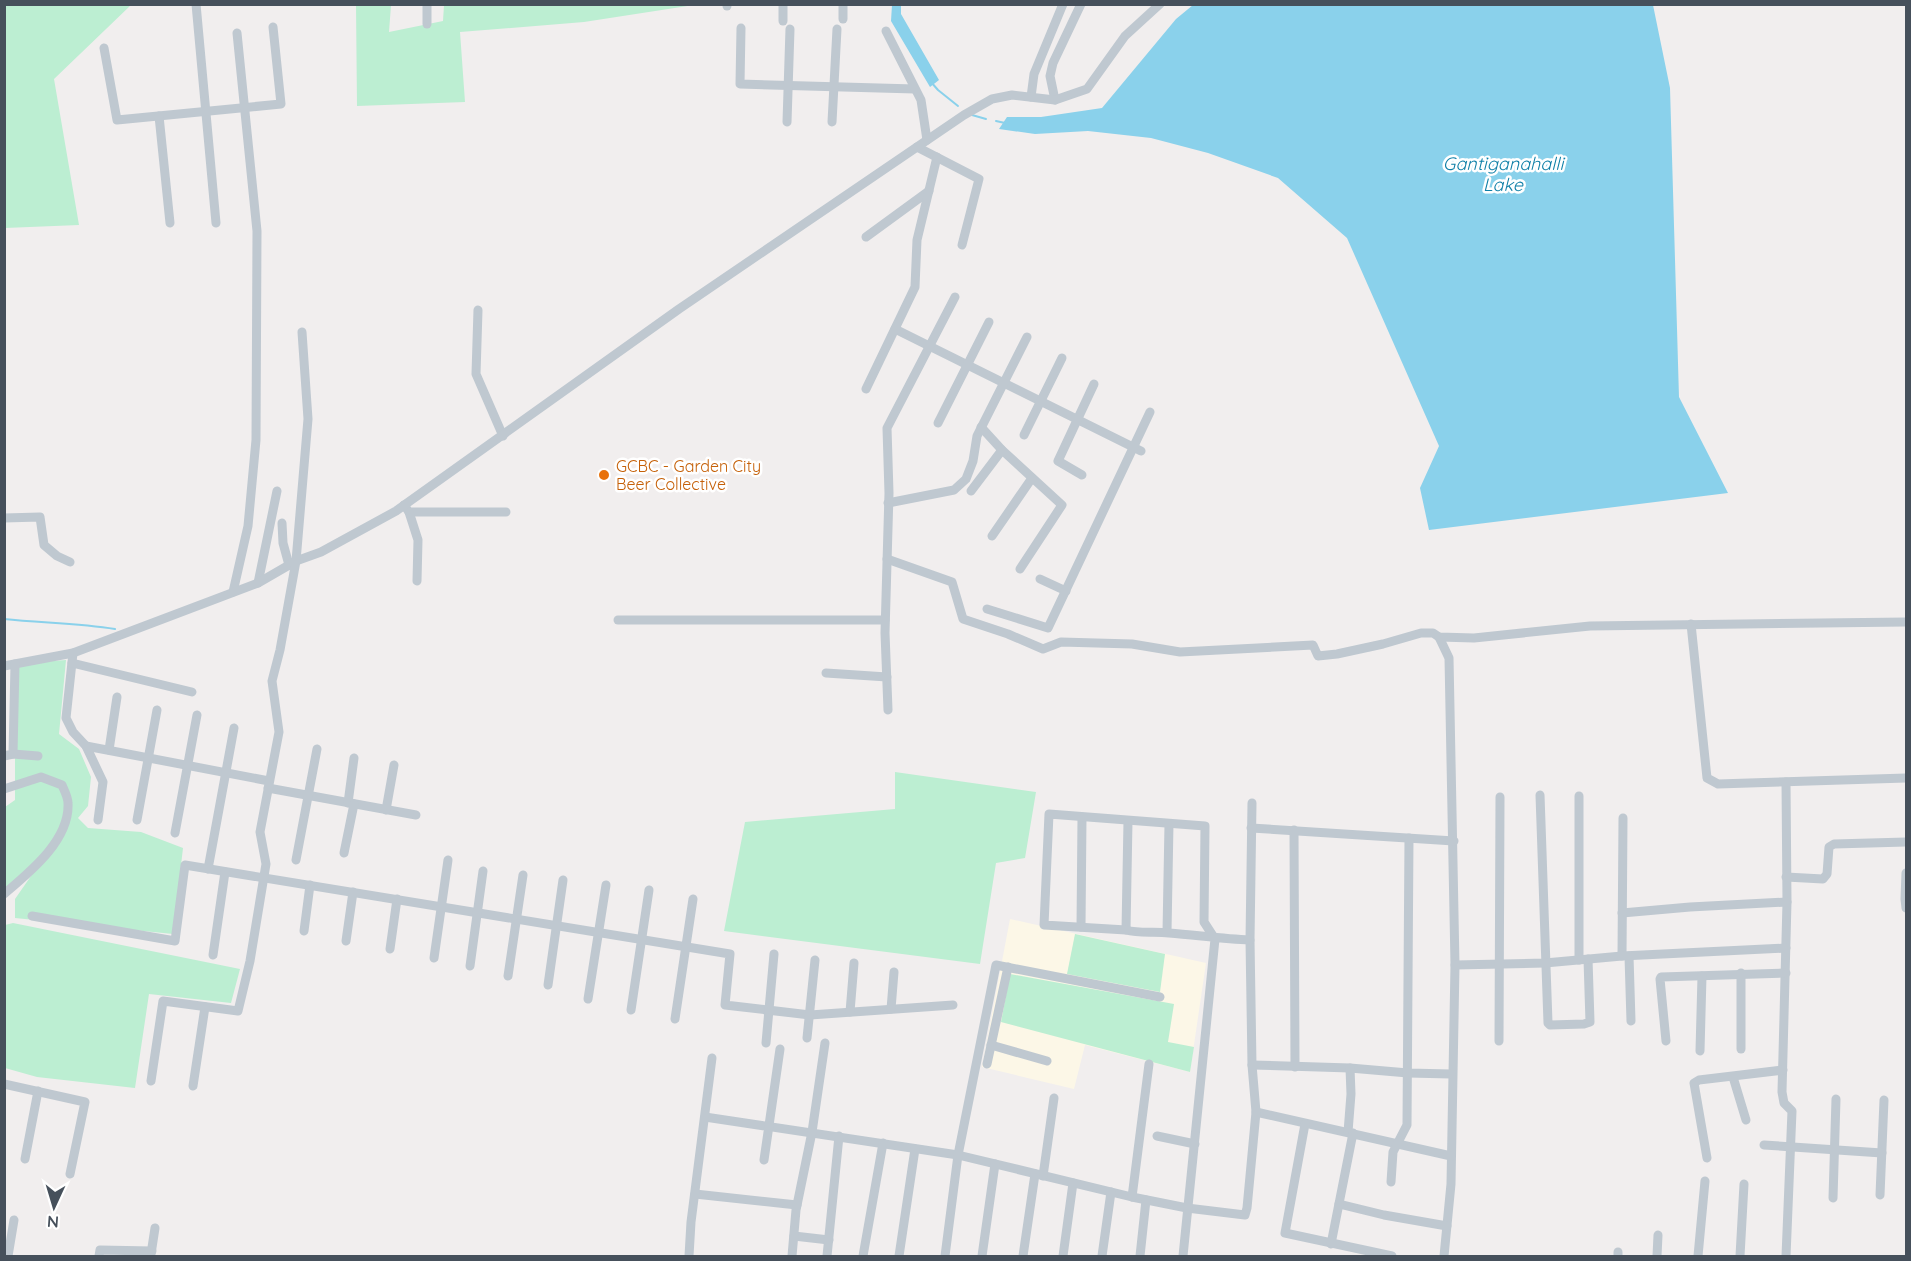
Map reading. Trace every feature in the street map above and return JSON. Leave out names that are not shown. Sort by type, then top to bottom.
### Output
[{"type":"street","points":[[196,4],[216,223]]},
{"type":"street","points":[[427,4],[427,24]]},
{"type":"street","points":[[783,4],[787,25],[787,122]]},
{"type":"street","points":[[843,4],[843,19]]},
{"type":"street","points":[[1031,97],[1034,74],[1063,4]]},
{"type":"street","points":[[1054,100],[1050,76],[1053,63],[1081,4]]},
{"type":"street","points":[[4,666],[72,658],[258,582],[406,509],[538,409],[679,309],[964,115],[992,99],[1012,95],[1054,100],[1087,89],[1125,36],[1160,4]]},
{"type":"street","points":[[104,48],[117,120],[281,104],[273,27]]},
{"type":"street","points":[[741,28],[740,84],[915,89]]},
{"type":"street","points":[[832,122],[837,29]]},
{"type":"street","points":[[886,31],[921,100],[927,140]]},
{"type":"street","points":[[233,592],[248,526],[256,440],[257,231],[237,33]]},
{"type":"street","points":[[159,116],[170,223]]},
{"type":"street","points":[[917,147],[979,179],[963,245]]},
{"type":"street","points":[[866,389],[915,287],[917,240],[937,157]]},
{"type":"street","points":[[866,237],[929,190]]},
{"type":"street","points":[[888,710],[885,620],[887,428],[955,297]]},
{"type":"street","points":[[478,310],[476,374],[503,436]]},
{"type":"street","points":[[938,423],[989,321]]},
{"type":"street","points":[[895,329],[1137,449]]},
{"type":"street","points":[[151,1081],[163,1001],[238,1011],[250,961],[266,864],[260,832],[279,732],[272,681],[280,650],[293,563],[308,419],[302,332]]},
{"type":"street","points":[[888,503],[954,490],[966,479],[973,461],[977,436],[1027,337]]},
{"type":"street","points":[[1024,435],[1062,358]]},
{"type":"street","points":[[1082,475],[1058,461],[1094,384]]},
{"type":"street","points":[[987,609],[1048,628],[1137,449],[1150,412]]},
{"type":"street","points":[[981,428],[1062,505],[1020,568]]},
{"type":"street","points":[[971,491],[1002,450]]},
{"type":"street","points":[[992,536],[1032,478]]},
{"type":"street","points":[[258,582],[277,491]]},
{"type":"street","points":[[406,509],[506,512]]},
{"type":"street","points":[[406,509],[418,540],[417,581]]},
{"type":"street","points":[[4,518],[40,517],[44,545],[57,556],[70,561]]},
{"type":"street","points":[[282,523],[283,543],[293,563]]},
{"type":"street","points":[[887,559],[952,582],[963,620],[1008,634],[1042,649],[1061,642],[1132,644],[1180,652],[1313,645],[1318,656],[1383,644],[1421,633],[1433,633],[1439,637],[1449,658],[1454,841],[1455,965],[1451,1074],[1451,1184],[1444,1257]]},
{"type":"street","points":[[1040,579],[1066,591]]},
{"type":"street","points":[[618,620],[885,620]]},
{"type":"street","points":[[1439,637],[1473,638],[1606,626],[1906,622]]},
{"type":"street","points":[[1691,624],[1707,778],[1718,784],[1906,778]]},
{"type":"street","points":[[72,658],[192,692]]},
{"type":"street","points":[[72,658],[66,718],[73,732],[86,746],[103,782],[98,820]]},
{"type":"street","points":[[15,664],[9,755],[38,756]]},
{"type":"street","points":[[826,673],[886,677]]},
{"type":"street","points":[[109,750],[117,697]]},
{"type":"street","points":[[137,820],[157,710]]},
{"type":"street","points":[[175,833],[197,715]]},
{"type":"street","points":[[208,869],[234,728]]},
{"type":"street","points":[[86,746],[226,773],[308,795],[416,815]]},
{"type":"street","points":[[296,860],[317,749]]},
{"type":"street","points":[[344,853],[354,758]]},
{"type":"street","points":[[386,810],[394,765]]},
{"type":"street","points":[[4,789],[41,777],[62,785],[68,801],[66,821],[53,846],[34,869],[4,894]]},
{"type":"street","points":[[1786,782],[1787,902],[1782,1092],[1784,1103],[1792,1111],[1786,1257]]},
{"type":"street","points":[[1540,795],[1548,1023],[1553,1025],[1590,1022],[1584,960],[1579,796]]},
{"type":"street","points":[[1499,1041],[1500,797]]},
{"type":"street","points":[[705,1117],[958,1155],[1146,1200],[1245,1215],[1256,1112],[1252,1065],[1250,940],[1252,803]]},
{"type":"street","points":[[1183,1257],[1215,939],[1204,922],[1205,826],[1049,814],[1044,925],[1134,932],[1167,932],[1215,939],[1250,940]]},
{"type":"street","points":[[1081,927],[1082,817]]},
{"type":"street","points":[[1623,818],[1622,913],[1631,1021]]},
{"type":"street","points":[[1126,930],[1128,821]]},
{"type":"street","points":[[1167,932],[1169,824]]},
{"type":"street","points":[[1251,828],[1454,841]]},
{"type":"street","points":[[1294,830],[1295,1067]]},
{"type":"street","points":[[1391,1182],[1393,1152],[1407,1125],[1409,838]]},
{"type":"street","points":[[1786,877],[1823,879],[1827,874],[1829,847],[1834,844],[1906,842]]},
{"type":"street","points":[[434,958],[448,861]]},
{"type":"street","points":[[32,916],[175,941],[185,865],[730,954],[725,1005],[810,1015],[954,1005]]},
{"type":"street","points":[[213,955],[225,872]]},
{"type":"street","points":[[470,966],[483,872]]},
{"type":"street","points":[[1906,873],[1906,908]]},
{"type":"street","points":[[508,976],[523,875]]},
{"type":"street","points":[[548,985],[563,880]]},
{"type":"street","points":[[303,931],[310,885]]},
{"type":"street","points":[[588,999],[606,885]]},
{"type":"street","points":[[631,1010],[650,890]]},
{"type":"street","points":[[346,941],[353,892]]},
{"type":"street","points":[[390,949],[397,899]]},
{"type":"street","points":[[675,1019],[693,899]]},
{"type":"street","points":[[1622,913],[1690,906],[1787,902]]},
{"type":"street","points":[[1455,965],[1545,963],[1625,956],[1786,948]]},
{"type":"street","points":[[766,1044],[774,954]]},
{"type":"street","points":[[807,1038],[815,960]]},
{"type":"street","points":[[850,1012],[854,963]]},
{"type":"street","points":[[945,1257],[958,1155],[996,965],[1160,997]]},
{"type":"street","points":[[987,1064],[1008,967]]},
{"type":"street","points":[[891,1009],[894,972]]},
{"type":"street","points":[[1741,973],[1741,1049]]},
{"type":"street","points":[[1666,1041],[1660,979],[1665,976],[1786,973]]},
{"type":"street","points":[[1700,1051],[1702,976]]},
{"type":"street","points":[[193,1086],[205,1007]]},
{"type":"street","points":[[792,1257],[797,1205],[812,1132],[825,1043]]},
{"type":"street","points":[[991,1045],[1047,1061]]},
{"type":"street","points":[[764,1160],[780,1049]]},
{"type":"street","points":[[689,1257],[712,1058]]},
{"type":"street","points":[[1132,1197],[1149,1064]]},
{"type":"street","points":[[1252,1065],[1451,1074]]},
{"type":"street","points":[[1331,1244],[1350,1132],[1350,1068]]},
{"type":"street","points":[[1707,1158],[1694,1083],[1699,1080],[1782,1070]]},
{"type":"street","points":[[1733,1077],[1746,1120]]},
{"type":"street","points":[[4,1084],[85,1102],[70,1174]]},
{"type":"street","points":[[25,1160],[38,1091]]},
{"type":"street","points":[[1023,1257],[1054,1098]]},
{"type":"street","points":[[1833,1198],[1836,1099]]},
{"type":"street","points":[[1880,1195],[1884,1100]]},
{"type":"street","points":[[1256,1112],[1451,1156]]},
{"type":"street","points":[[1305,1124],[1285,1233],[1392,1257]]},
{"type":"street","points":[[827,1257],[839,1136]]},
{"type":"street","points":[[1157,1136],[1195,1144]]},
{"type":"street","points":[[863,1257],[883,1143]]},
{"type":"street","points":[[1764,1145],[1882,1153]]},
{"type":"street","points":[[899,1257],[915,1149]]},
{"type":"street","points":[[982,1257],[995,1164]]},
{"type":"street","points":[[1698,1257],[1705,1181]]},
{"type":"street","points":[[1063,1257],[1072,1183]]},
{"type":"street","points":[[1740,1257],[1744,1184]]},
{"type":"street","points":[[1102,1257],[1111,1192]]},
{"type":"street","points":[[695,1194],[797,1205]]},
{"type":"street","points":[[1140,1257],[1146,1200]]},
{"type":"street","points":[[1339,1204],[1447,1226]]},
{"type":"street","points":[[8,1257],[14,1220]]},
{"type":"street","points":[[99,1257],[100,1250],[151,1254],[155,1228]]},
{"type":"street","points":[[1657,1257],[1658,1235]]},
{"type":"street","points":[[794,1236],[829,1240]]},
{"type":"shaded area","points":[[1010,919],[1206,963],[1190,1072],[1085,1045],[1074,1089],[982,1067]]},
{"type":"green space","points":[[4,5],[131,5],[54,79],[79,225],[5,228]]},
{"type":"green space","points":[[356,5],[391,5],[389,32],[443,21],[444,5],[694,5],[584,22],[460,32],[465,102],[357,106]]},
{"type":"green space","points":[[66,660],[59,734],[79,749],[91,777],[88,806],[78,818],[88,828],[141,832],[183,848],[173,934],[15,918],[15,899],[47,853],[5,894],[5,807],[15,800],[15,664]]},
{"type":"green space","points":[[895,772],[1036,792],[1025,858],[996,863],[980,964],[724,931],[745,822],[895,809]]},
{"type":"green space","points":[[13,923],[240,969],[231,1003],[149,994],[135,1088],[37,1077],[5,1068],[5,925]]},
{"type":"green space","points":[[1075,934],[1165,954],[1160,992],[1067,974]]},
{"type":"green space","points":[[1010,974],[1174,1004],[1168,1042],[1194,1047],[1190,1072],[1001,1022]]},
{"type":"water","points":[[892,5],[901,5],[901,14],[939,80],[930,87],[891,21]]},
{"type":"water","name":"Gantiganahalli Lake","points":[[1193,5],[1653,5],[1670,88],[1679,397],[1728,493],[1429,530],[1420,488],[1439,446],[1347,238],[1278,178],[1208,153],[1151,138],[1088,131],[1035,134],[999,129],[1007,117],[1041,117],[1102,108],[1176,19]]},
{"type":"waterway","points":[[931,82],[958,106]]},
{"type":"waterway","points":[[972,115],[986,119]]},
{"type":"waterway","points":[[996,121],[1005,123]]},
{"type":"waterway","points":[[4,619],[115,629]]},
{"type":"place","name":"GCBC - Garden City Beer Collective","points":[[604,475]]}]
